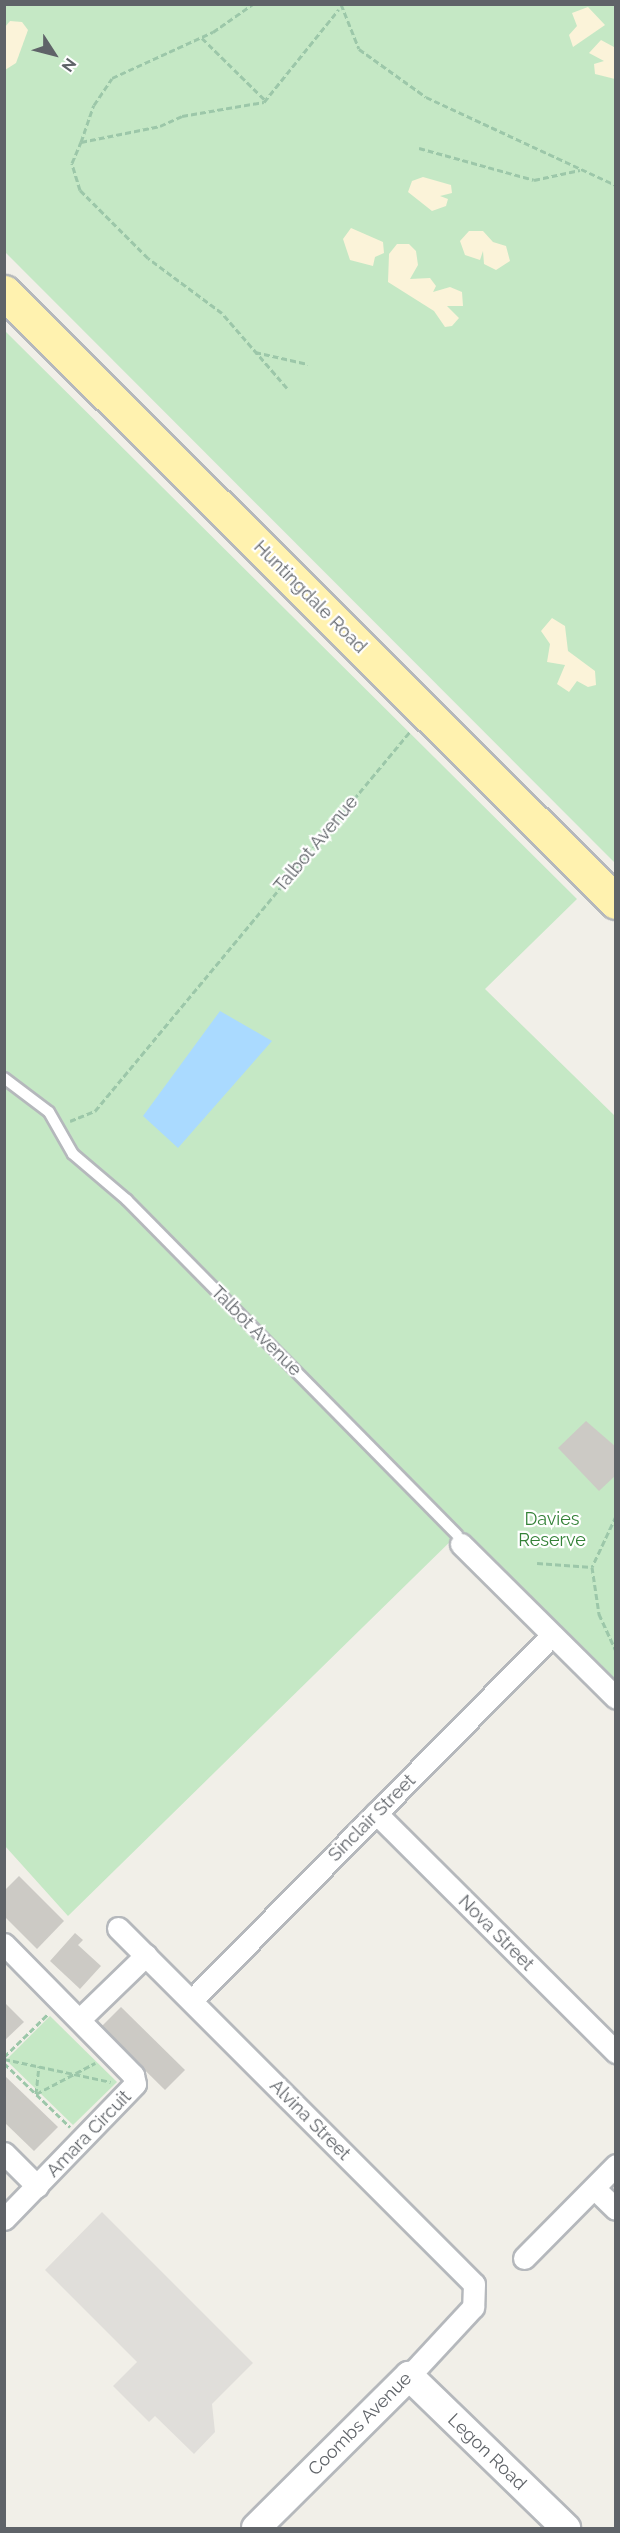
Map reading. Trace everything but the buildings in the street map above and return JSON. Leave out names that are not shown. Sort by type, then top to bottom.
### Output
[{"type":"main road","name":"Huntingdale Road","points":[[4,292],[615,902]]},
{"type":"street","name":"Talbot Avenue","points":[[459,1539],[615,1698]]},
{"type":"street","name":"Sinclair Street","points":[[191,2001],[552,1635]]},
{"type":"street","name":"Nova Street","points":[[376,1814],[615,2052]]},
{"type":"street","name":"Alvina Street","points":[[118,1928],[467,2276],[476,2294],[463,2319]]},
{"type":"street","name":"Amara Circuit","points":[[4,2219],[135,2085],[133,2075],[80,2019],[8,1955]]},
{"type":"street","points":[[80,2019],[146,1955]]},
{"type":"street","points":[[4,2153],[37,2186]]},
{"type":"street","points":[[524,2258],[615,2165]]},
{"type":"street","points":[[594,2188],[615,2210]]},
{"type":"street","name":"Coombs Avenue","points":[[256,2529],[463,2319]]},
{"type":"street","name":"Legon Road","points":[[409,2376],[566,2529]]},
{"type":"lane","name":"Talbot Avenue","points":[[4,1078],[49,1112],[73,1154],[127,1200],[459,1539]]},
{"type":"path","points":[[253,4],[202,38],[112,78],[94,105],[72,163],[80,190],[148,258],[222,313],[253,352],[287,388]]},
{"type":"path","points":[[81,142],[266,101],[340,7],[359,50],[426,97],[615,185]]},
{"type":"path","points":[[202,38],[266,101]]},
{"type":"path","points":[[419,148],[534,180],[580,170]]},
{"type":"path","points":[[253,352],[308,364]]},
{"type":"path","name":"Talbot Avenue","points":[[57,1126],[95,1111],[426,713]]},
{"type":"path","points":[[615,1516],[592,1567],[599,1614],[615,1651]]},
{"type":"path","points":[[537,1563],[592,1567]]},
{"type":"path","points":[[4,2060],[50,2012]]},
{"type":"path","points":[[4,2060],[119,2084]]},
{"type":"path","points":[[4,2060],[83,2140]]},
{"type":"path","points":[[36,2094],[99,2061]]},
{"type":"path","points":[[36,2094],[39,2066]]},
{"type":"shaded area","points":[[102,2212],[253,2363],[212,2404],[215,2432],[194,2454],[155,2416],[149,2422],[113,2386],[137,2362],[45,2270]]},
{"type":"green space","points":[[4,5],[615,5],[615,863],[5,252]]},
{"type":"green space","name":"Davies Reserve","points":[[5,331],[577,899],[485,989],[616,1117],[615,1683],[461,1531],[68,1916],[5,1846]]},
{"type":"green space","points":[[50,2016],[117,2082],[73,2125],[6,2060]]},
{"type":"sand","points":[[588,7],[605,25],[573,47],[569,35],[577,26],[572,13]]},
{"type":"sand","points":[[10,21],[22,22],[28,30],[16,63],[5,70],[5,27]]},
{"type":"sand","points":[[601,40],[614,47],[615,79],[595,74],[594,64],[604,61],[589,53]]},
{"type":"sand","points":[[423,177],[451,185],[452,193],[440,196],[448,199],[446,206],[432,211],[408,192],[412,181]]},
{"type":"sand","points":[[351,228],[383,242],[384,253],[375,257],[373,266],[350,260],[343,239]]},
{"type":"sand","points":[[469,231],[483,231],[493,242],[506,246],[510,261],[496,270],[484,264],[483,251],[480,260],[465,255],[460,241]]},
{"type":"sand","points":[[397,244],[409,244],[416,251],[418,265],[410,279],[430,278],[436,286],[433,292],[450,287],[462,292],[463,306],[447,306],[459,318],[452,326],[445,327],[434,311],[388,282],[389,254]]},
{"type":"sand","points":[[552,618],[565,626],[568,651],[595,671],[596,685],[588,687],[577,681],[569,692],[557,684],[565,665],[547,662],[550,644],[541,631]]},
{"type":"water","points":[[220,1011],[272,1041],[178,1148],[143,1116]]}]
